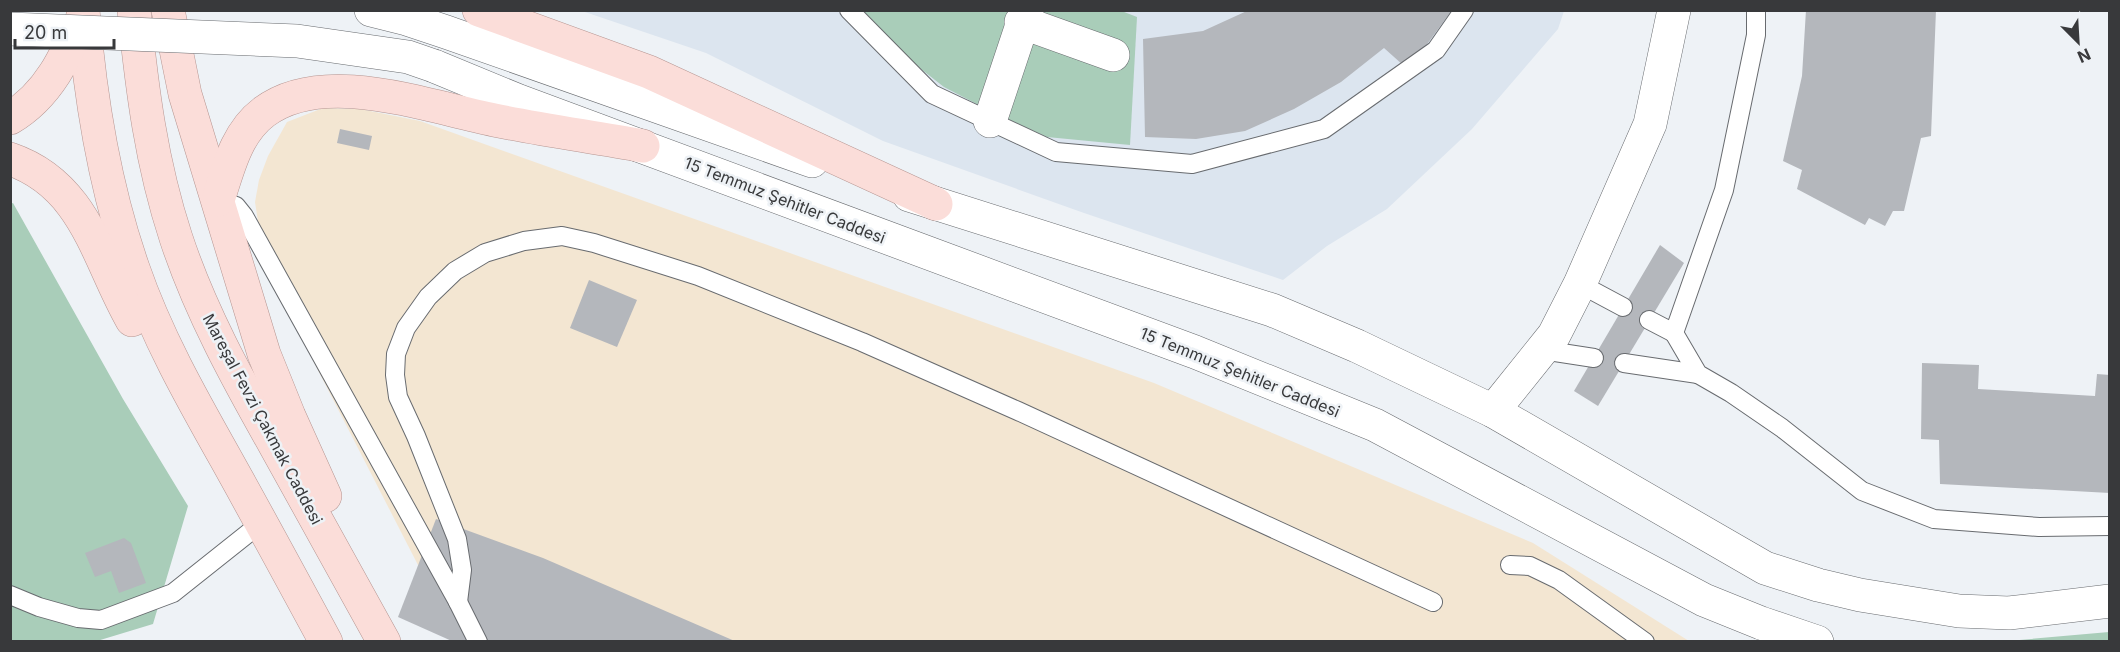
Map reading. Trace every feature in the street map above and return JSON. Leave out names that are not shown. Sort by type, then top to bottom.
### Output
[{"type":"main road","name":"Mareşal Fevzi Çakmak Caddesi","points":[[134,10],[141,84],[152,150],[180,248],[198,295],[228,360],[384,642]]},
{"type":"main road","points":[[168,10],[185,94],[264,354],[324,495],[363,604]]},
{"type":"main road","points":[[371,10],[446,32],[936,204],[1272,310],[1356,346],[1492,411],[1765,568],[1818,585],[1860,595],[1959,611],[2009,613],[2109,601]]},
{"type":"main road","points":[[479,10],[650,72],[936,204]]},
{"type":"main road","points":[[1492,411],[1554,335],[1580,284],[1650,124],[1674,10]]},
{"type":"main road","points":[[10,118],[28,107],[49,84],[67,53],[83,13]]},
{"type":"main road","points":[[83,13],[92,99],[115,211],[133,269],[175,368],[327,642]]},
{"type":"main road","points":[[990,121],[1024,16],[1113,55]]},
{"type":"main road","name":"15 Temmuz Şehitler Caddesi","points":[[10,29],[297,41],[408,57],[519,101],[1195,352],[1375,425],[1764,632],[1817,642]]},
{"type":"main road","points":[[218,200],[237,146],[250,124],[288,99],[326,91],[386,96],[428,103],[494,120],[643,146]]},
{"type":"main road","points":[[10,159],[24,164],[51,180],[69,199],[86,223],[139,332],[175,368]]},
{"type":"lane","points":[[849,10],[932,94],[1056,152],[1192,164],[1324,129],[1436,50],[1464,10]]},
{"type":"lane","points":[[1674,333],[1724,190],[1756,35],[1756,10]]},
{"type":"lane","points":[[218,200],[236,206],[244,216],[478,642]]},
{"type":"lane","points":[[458,602],[462,570],[457,539],[398,397],[394,375],[396,354],[406,328],[428,297],[455,271],[485,253],[524,241],[562,236],[594,243],[698,276],[862,342],[1018,411],[1433,602]]},
{"type":"lane","points":[[1580,284],[1623,307]]},
{"type":"lane","points":[[1649,321],[1674,333],[1698,374]]},
{"type":"lane","points":[[1542,350],[1594,358]]},
{"type":"lane","points":[[1624,363],[1698,374],[1731,393],[1782,428],[1862,491],[1934,519],[2039,527],[2109,525]]},
{"type":"lane","points":[[10,595],[39,607],[78,618],[101,620],[172,593],[261,523]]},
{"type":"lane","points":[[1510,565],[1530,566],[1559,580],[1645,642]]},
{"type":"shaded area","points":[[582,11],[1564,11],[1558,29],[1472,129],[1387,209],[1327,246],[1283,280],[1084,213],[883,141],[706,53]]},
{"type":"shaded area","points":[[323,108],[360,109],[420,121],[1154,383],[1533,543],[1689,641],[457,641],[265,267],[255,202],[259,180],[268,156],[287,122]]},
{"type":"green space","points":[[1119,10],[1137,17],[1130,145],[1047,137],[992,112],[944,87],[894,48],[859,11]]},
{"type":"green space","points":[[13,203],[123,399],[188,506],[153,624],[97,641],[11,642],[10,204]]},
{"type":"green space","points":[[2109,632],[2109,641],[2008,641]]},
{"type":"building","points":[[1249,10],[1452,10],[1425,47],[1403,65],[1384,48],[1341,82],[1294,109],[1245,131],[1196,139],[1145,137],[1143,39],[1203,31]]},
{"type":"building","points":[[1806,10],[1936,10],[1931,136],[1921,138],[1904,211],[1893,211],[1885,226],[1869,218],[1865,225],[1797,189],[1802,170],[1783,161],[1802,76]]},
{"type":"building","points":[[340,129],[372,136],[369,150],[337,143]]},
{"type":"building","points":[[1660,245],[1684,263],[1598,406],[1574,391]]},
{"type":"building","points":[[589,280],[637,300],[617,347],[570,328]]},
{"type":"building","points":[[1922,363],[1979,365],[1978,389],[2095,396],[2097,374],[2110,375],[2110,493],[1940,484],[1939,440],[1921,439]]},
{"type":"building","points":[[436,519],[543,558],[737,642],[454,642],[398,617]]},
{"type":"building","points":[[124,538],[131,543],[146,583],[119,593],[111,571],[95,577],[85,553]]}]
